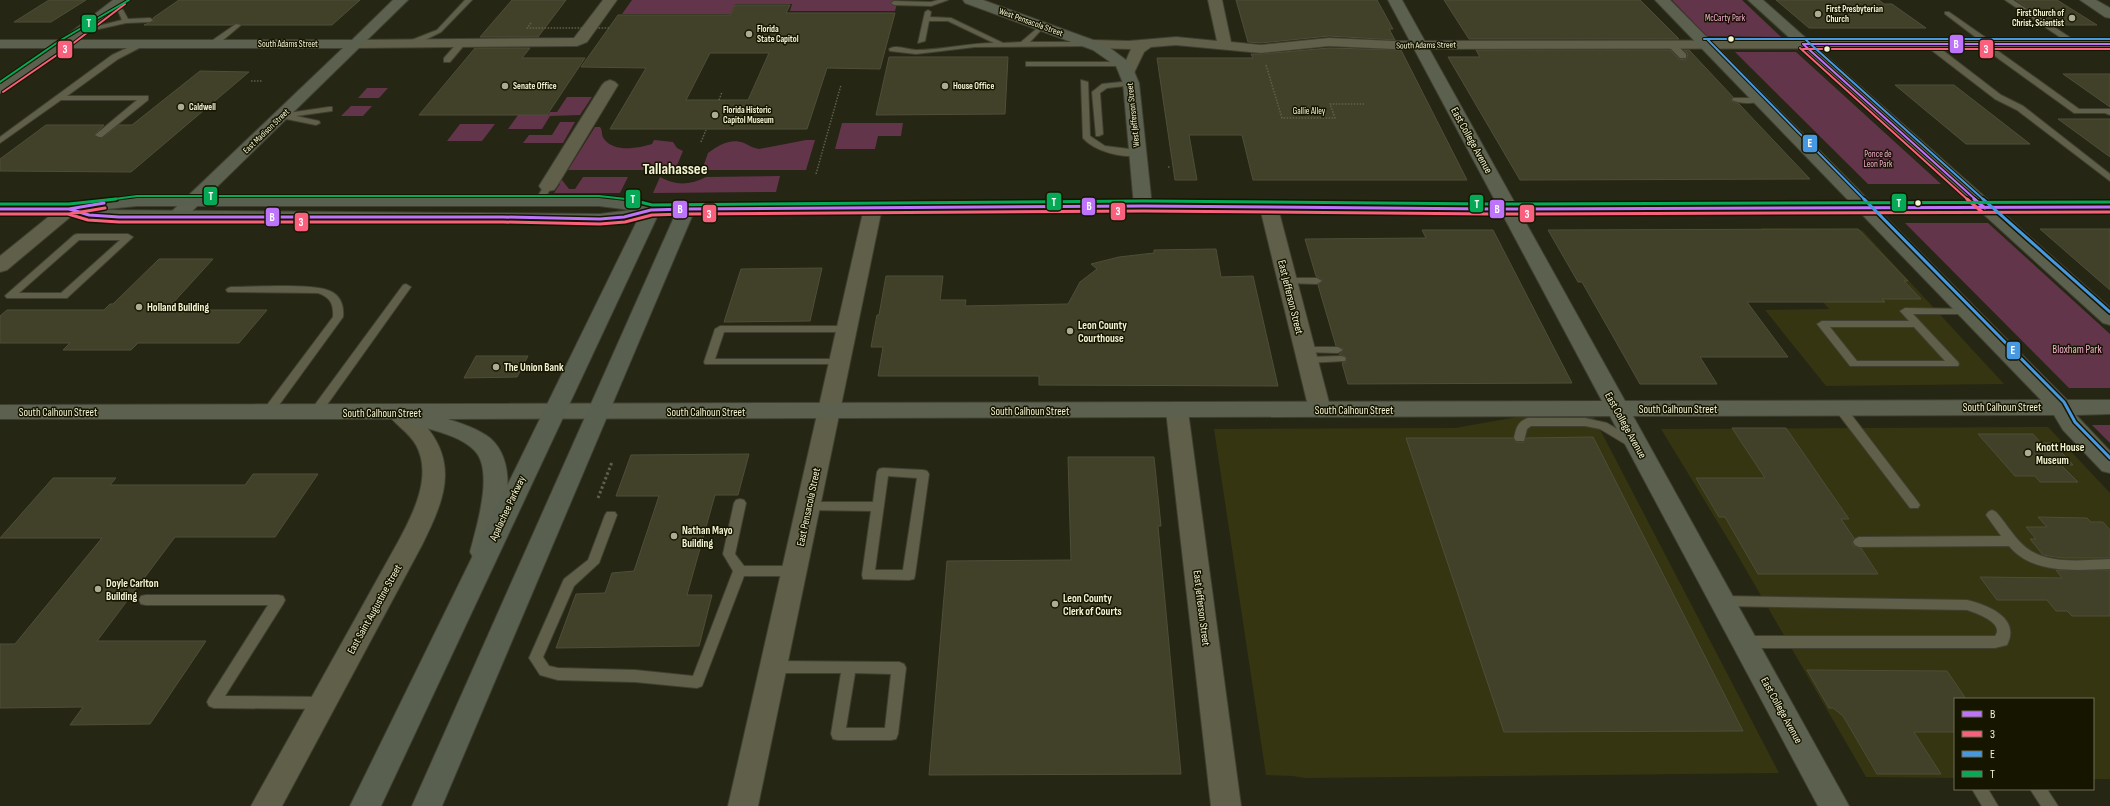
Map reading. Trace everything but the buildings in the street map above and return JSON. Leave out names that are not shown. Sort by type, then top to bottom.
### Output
[{"type":"main road","points":[[0,209],[69,209],[117,202],[193,201],[611,201],[632,204],[651,210]]},
{"type":"main road","points":[[69,209],[89,215],[108,217],[503,217],[600,219],[624,217],[651,210],[873,208],[1143,206],[1510,209],[2110,207]]},
{"type":"main road","name":"Apalachee Parkway","points":[[365,806],[651,210]]},
{"type":"main road","points":[[427,806],[686,210]]},
{"type":"street","points":[[64,44],[139,0]]},
{"type":"street","name":"East Madison Street","points":[[176,217],[401,0]]},
{"type":"street","name":"South Adams Street","points":[[0,44],[412,44],[577,42],[582,39],[610,0]]},
{"type":"street","name":"West Pensacola Street","points":[[970,0],[1090,44]]},
{"type":"street","points":[[1215,0],[1225,45]]},
{"type":"street","name":"East College Avenue","points":[[1395,0],[1834,806]]},
{"type":"street","points":[[1662,0],[2060,406],[2071,425],[2110,465]]},
{"type":"street","points":[[1755,0],[2110,319]]},
{"type":"street","points":[[2087,0],[2110,14]]},
{"type":"street","points":[[0,88],[64,44],[123,10]]},
{"type":"street","name":"South Adams Street","points":[[1090,44],[1148,44],[1176,41],[1261,49],[1329,42],[1393,45],[2110,44]]},
{"type":"street","points":[[1090,44],[1107,51],[1127,73],[1138,50],[1148,44]]},
{"type":"street","name":"West Jefferson Street","points":[[1127,73],[1143,206]]},
{"type":"street","points":[[548,186],[610,85]]},
{"type":"street","name":"East Pensacola Street","points":[[743,806],[873,208]]},
{"type":"street","name":"East Jefferson Street","points":[[1269,208],[1320,410]]},
{"type":"street","points":[[0,266],[69,209]]},
{"type":"street","name":"South Calhoun Street","points":[[0,412],[829,412],[2110,407]]},
{"type":"street","name":"East Jefferson Street","points":[[1177,411],[1226,806]]},
{"type":"street","points":[[398,413],[458,431],[479,442],[491,454],[494,466],[494,488],[480,566]]},
{"type":"street","name":"East Saint Augustine Street","points":[[266,806],[414,536],[432,493],[435,467],[430,449],[416,428],[398,413]]},
{"type":"lane","points":[[412,44],[439,31],[468,0]]},
{"type":"lane","points":[[894,3],[931,4],[945,0]]},
{"type":"lane","points":[[2008,0],[2076,44]]},
{"type":"lane","points":[[921,41],[931,4]]},
{"type":"lane","points":[[123,10],[150,20]]},
{"type":"lane","points":[[1947,14],[2077,111],[2110,113]]},
{"type":"lane","points":[[926,19],[949,19],[1001,44]]},
{"type":"lane","points":[[214,44],[238,25]]},
{"type":"lane","points":[[1024,44],[1041,27]]},
{"type":"lane","points":[[447,60],[462,43]]},
{"type":"lane","points":[[0,141],[115,57],[143,44]]},
{"type":"lane","points":[[893,49],[903,52],[930,52],[975,45],[1090,44]]},
{"type":"lane","points":[[1671,44],[1683,56]]},
{"type":"lane","points":[[1929,44],[1998,97],[2020,108],[2110,178]]},
{"type":"lane","points":[[1029,64],[1127,73]]},
{"type":"lane","points":[[1099,134],[1096,92],[1127,73]]},
{"type":"lane","points":[[1084,82],[1086,136],[1090,142],[1111,150],[1137,153]]},
{"type":"lane","points":[[58,98],[145,98],[100,135]]},
{"type":"lane","points":[[1736,100],[1760,100]]},
{"type":"lane","points":[[281,116],[330,109]]},
{"type":"lane","points":[[281,116],[316,123]]},
{"type":"lane","points":[[538,201],[548,186]]},
{"type":"lane","points":[[0,300],[10,296],[77,237],[128,237],[64,296],[10,296]]},
{"type":"lane","points":[[1287,281],[1317,281]]},
{"type":"lane","points":[[315,412],[406,287]]},
{"type":"lane","points":[[230,290],[318,290],[329,293],[336,300],[340,308],[338,317],[267,412]]},
{"type":"lane","points":[[1917,324],[1822,324],[1854,364],[1954,364],[1905,311],[1966,311]]},
{"type":"lane","points":[[840,361],[709,362],[720,329],[847,329]]},
{"type":"lane","points":[[1306,355],[1339,355]]},
{"type":"lane","points":[[1840,408],[1914,505]]},
{"type":"lane","points":[[1520,438],[1522,428],[1528,422],[1586,422],[1603,426],[1638,446]]},
{"type":"lane","points":[[883,472],[923,474],[909,575],[868,575],[878,507],[883,472]]},
{"type":"lane","points":[[740,503],[729,554],[740,571]]},
{"type":"lane","points":[[808,506],[878,507]]},
{"type":"lane","points":[[611,515],[593,563],[569,583],[536,658],[545,671],[558,674],[635,676],[697,682],[740,571]]},
{"type":"lane","points":[[1992,515],[2018,548],[2030,556],[2047,562],[2110,564]]},
{"type":"lane","points":[[1859,542],[2013,541]]},
{"type":"lane","points":[[740,571],[794,571]]},
{"type":"lane","points":[[146,600],[278,600],[214,702],[323,703]]},
{"type":"lane","points":[[1722,601],[1967,605],[1984,608],[1995,616],[2003,626],[2005,634],[2002,641],[1996,642],[1745,642]]},
{"type":"lane","points":[[773,667],[849,667],[899,668],[891,734],[838,734],[849,667]]},
{"type":"lane","points":[[1981,790],[1990,806]]},
{"type":"lane","points":[[2039,790],[2050,806]]},
{"type":"path","points":[[532,23],[527,28],[609,28]]},
{"type":"path","name":"Gallie Alley","points":[[1261,49],[1282,118],[1335,118],[1330,104],[1364,104]]},
{"type":"path","points":[[251,81],[263,80]]},
{"type":"path","points":[[816,174],[841,85]]},
{"type":"path","points":[[719,100],[722,92]]},
{"type":"path","points":[[700,142],[706,130]]},
{"type":"path","points":[[598,498],[612,462]]},
{"type":"shaded area","points":[[1761,228],[1859,229],[1863,231],[2004,384],[1826,386],[1765,310],[1829,309]]},
{"type":"shaded area","points":[[1523,416],[1593,416],[1779,773],[1305,778],[1266,775],[1214,429],[1455,428]]},
{"type":"shaded area","points":[[2048,427],[2110,493],[2110,779],[2094,779],[2094,698],[1954,698],[1954,778],[1866,777],[1734,549],[1661,429]]},
{"type":"green space","points":[[632,0],[898,0],[895,11],[790,11],[792,4],[735,4],[730,14],[622,14]]},
{"type":"green space","name":"McCarty Park","points":[[1672,0],[1742,0],[1781,37],[1707,36]]},
{"type":"green space","name":"Ponce de Leon Park","points":[[1735,52],[1796,52],[1941,184],[1868,184]]},
{"type":"green space","points":[[367,88],[388,88],[379,98],[358,98]]},
{"type":"green space","points":[[567,97],[592,97],[580,115],[550,116],[542,129],[508,129],[518,115],[548,115],[550,112],[557,112]]},
{"type":"green space","points":[[351,106],[372,106],[363,116],[341,116]]},
{"type":"green space","points":[[560,122],[575,122],[563,143],[523,143],[529,135],[552,135]]},
{"type":"green space","points":[[842,123],[903,123],[901,136],[878,136],[875,149],[835,149]]},
{"type":"green space","points":[[460,124],[495,124],[482,141],[447,141]]},
{"type":"green space","points":[[595,127],[600,127],[604,139],[620,148],[640,147],[652,144],[654,140],[673,142],[677,148],[683,151],[675,170],[568,170]]},
{"type":"green space","points":[[806,140],[815,140],[806,170],[702,170],[708,153],[725,143],[734,141],[759,149]]},
{"type":"green space","points":[[780,176],[776,192],[653,193],[660,177],[671,182],[689,183],[706,177]]},
{"type":"green space","points":[[583,177],[628,177],[620,193],[554,193],[560,184],[557,184],[559,180],[562,180],[569,189],[575,189]]},
{"type":"green space","name":"Bloxham Park","points":[[1905,223],[1988,223],[2110,334],[2110,388],[2069,388]]},
{"type":"green space","points":[[2092,425],[2110,425],[2110,443]]},
{"type":"transit line","name":"T","points":[[0,82],[61,40],[129,0]]},
{"type":"transit line","name":"3","points":[[3,92],[67,48],[125,4]]},
{"type":"transit line","name":"E","points":[[1704,39],[2110,39]]},
{"type":"transit line","name":"E","points":[[1708,40],[2064,402],[2075,422],[2110,458]]},
{"type":"transit line","name":"E","points":[[1806,40],[2110,312]]},
{"type":"transit line","name":"B","points":[[1803,44],[2110,44]]},
{"type":"transit line","name":"B","points":[[1803,44],[1985,208]]},
{"type":"transit line","name":"3","points":[[1800,48],[1982,212]]},
{"type":"transit line","name":"3","points":[[1803,49],[2110,49]]},
{"type":"transit line","name":"T","points":[[0,204],[69,204],[137,196],[599,196],[633,199],[652,205],[1143,201],[1491,204],[2110,202]]},
{"type":"transit line","name":"B","points":[[0,209],[69,209],[104,203]]},
{"type":"transit line","name":"B","points":[[69,209],[89,215],[119,217],[503,217],[600,219],[624,217],[651,210],[686,209],[1143,206],[1491,209],[2110,207]]},
{"type":"transit line","name":"3","points":[[0,214],[69,214],[105,208]]},
{"type":"transit line","name":"3","points":[[68,214],[88,220],[119,222],[503,222],[600,224],[625,222],[652,215],[686,214],[1143,211],[1491,214],[2110,212]]},
{"type":"place","name":"First Presbyterian Church","points":[[1818,14]]},
{"type":"place","name":"First Church of Christ, Scientist","points":[[2072,18]]},
{"type":"place","name":"Florida State Capitol","points":[[749,34]]},
{"type":"place","name":"Senate Office","points":[[505,86]]},
{"type":"place","name":"House Office","points":[[945,86]]},
{"type":"place","name":"Caldwell","points":[[181,107]]},
{"type":"place","name":"Florida Historic Capitol Museum","points":[[715,115]]},
{"type":"place","name":"Holland Building","points":[[139,307]]},
{"type":"place","name":"Leon County Courthouse","points":[[1070,331]]},
{"type":"place","name":"The Union Bank","points":[[496,367]]},
{"type":"place","name":"Knott House Museum","points":[[2028,453]]},
{"type":"place","name":"Nathan Mayo Building","points":[[674,536]]},
{"type":"place","name":"Doyle Carlton Building","points":[[98,589]]},
{"type":"place","name":"Leon County Clerk of Courts","points":[[1055,604]]},
{"type":"district","name":"Tallahassee","points":[[675,168]]}]
